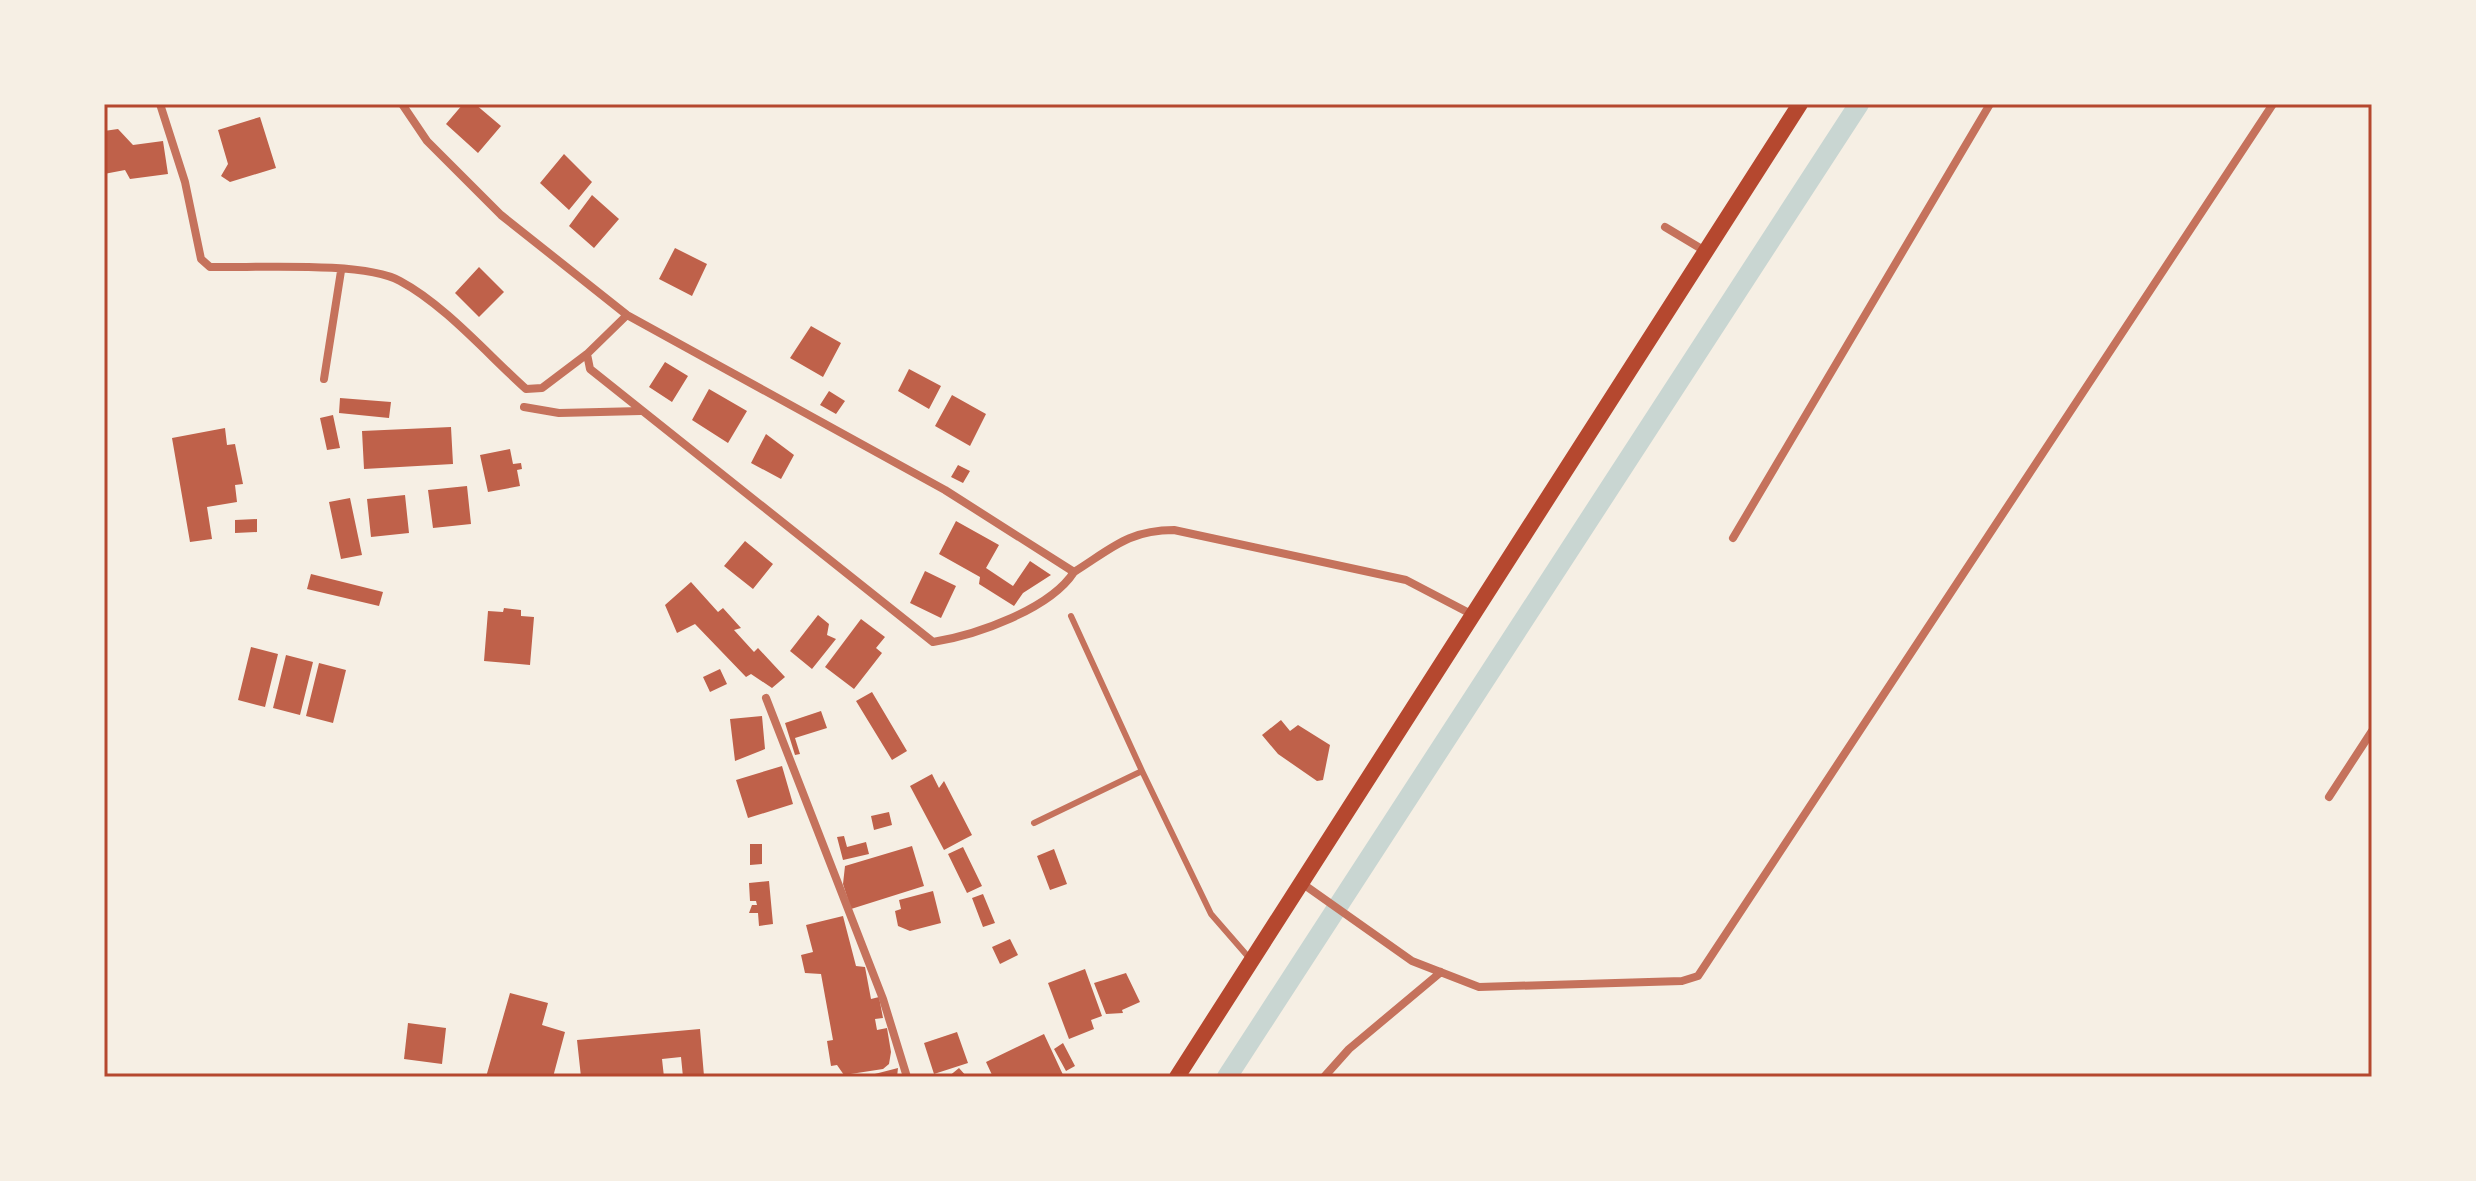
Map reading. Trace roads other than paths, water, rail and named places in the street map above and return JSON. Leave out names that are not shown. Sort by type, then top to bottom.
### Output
[{"type":"main road","points":[[1177,1077],[1304,884],[1800,104]]},
{"type":"street","points":[[160,104],[185,182],[201,259],[210,267],[341,271],[397,279],[424,296],[526,389],[542,388],[587,354],[627,315]]},
{"type":"street","points":[[402,104],[427,141],[501,215],[627,315],[945,490],[1074,572]]},
{"type":"street","points":[[1733,538],[1990,104]]},
{"type":"street","points":[[1304,884],[1412,961],[1479,987],[1682,981],[1698,976],[2273,104]]},
{"type":"street","points":[[1665,227],[1706,251]]},
{"type":"street","points":[[324,379],[341,271]]},
{"type":"street","points":[[587,354],[590,369],[933,642],[953,638],[1027,610],[1062,591],[1074,572],[1126,537],[1148,530],[1174,530],[1406,580],[1474,615]]},
{"type":"street","points":[[524,407],[559,413],[642,411]]},
{"type":"street","points":[[766,698],[883,999],[907,1077]]},
{"type":"street","points":[[2329,797],[2372,731]]},
{"type":"street","points":[[1324,1077],[1349,1049],[1441,972]]},
{"type":"lane","points":[[1071,616],[1211,914],[1253,962]]},
{"type":"lane","points":[[1034,823],[1142,771]]},
{"type":"waterway","points":[[1227,1077],[1859,104]]}]
